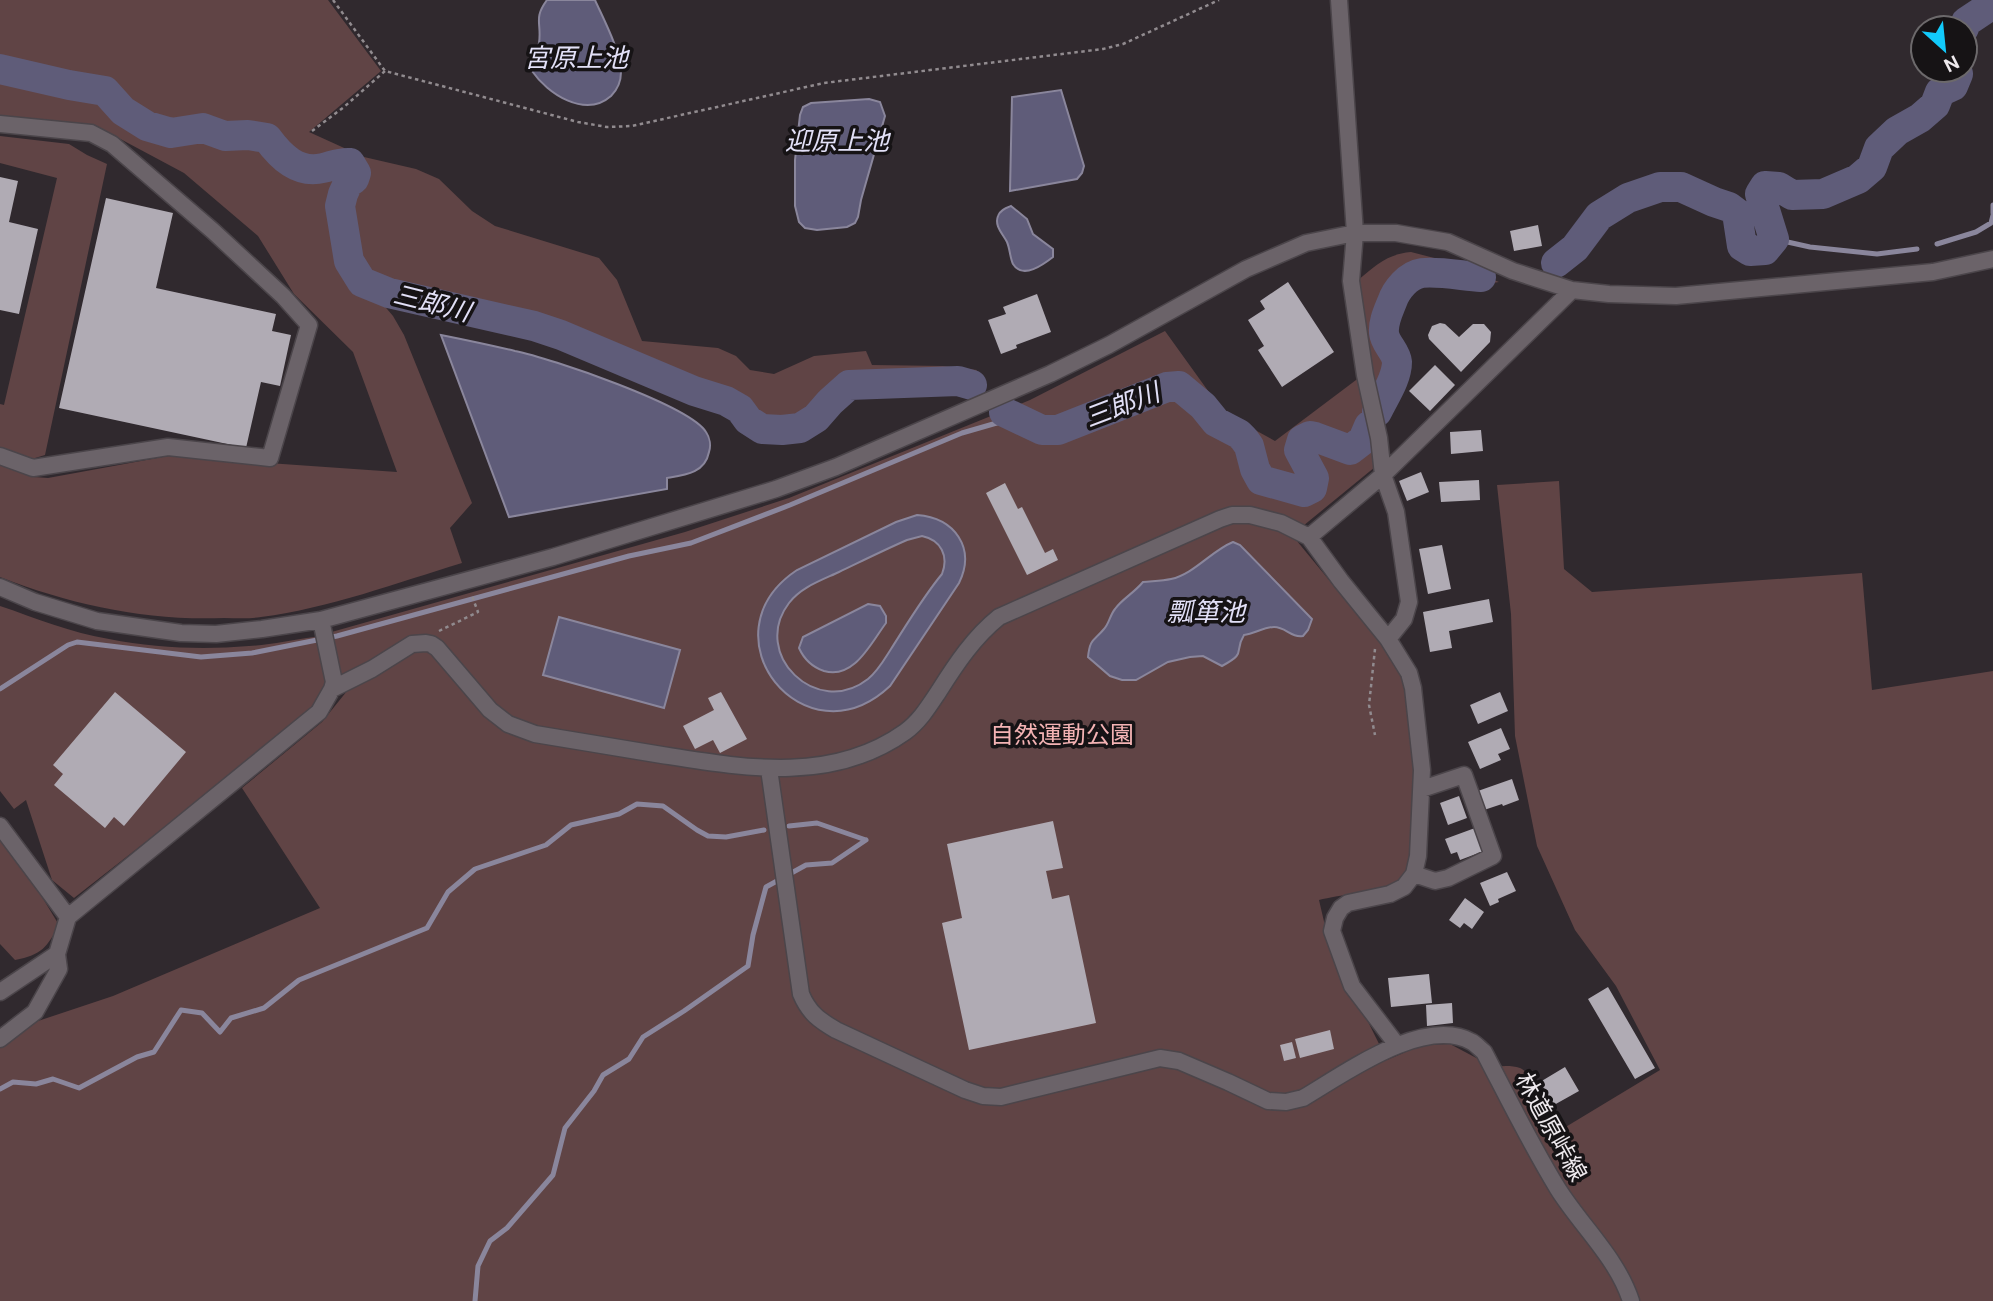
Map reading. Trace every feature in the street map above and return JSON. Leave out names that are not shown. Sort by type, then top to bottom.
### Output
[{"type":"street","points":[[1339,0],[1355,233],[1351,281],[1383,475],[1396,512],[1409,602],[1404,619],[1388,639]]},
{"type":"street","points":[[0,124],[91,133],[112,144],[284,296],[309,325],[270,458],[168,447],[33,468],[0,456]]},
{"type":"street","points":[[0,587],[35,602],[97,621],[181,633],[216,634],[322,627],[776,489],[836,467],[1050,374],[1109,345],[1246,269],[1306,243],[1355,233],[1395,233],[1448,242],[1513,271],[1572,290],[1644,296],[1698,294],[1933,272],[1993,259]]},
{"type":"street","points":[[1310,537],[1383,475],[1572,290]]},
{"type":"street","points":[[332,689],[372,669],[412,644],[426,643],[437,649],[490,710],[508,724],[535,734],[732,766],[769,769],[834,763],[866,753],[904,733],[919,721],[950,673],[984,629],[999,617],[1220,519],[1232,515],[1250,515],[1281,523],[1310,537],[1341,581],[1388,639],[1409,673],[1413,688],[1422,770],[1418,856],[1414,874],[1404,887],[1390,894],[1349,903],[1341,908],[1332,931],[1352,986],[1397,1045]]},
{"type":"street","points":[[0,1039],[35,1012],[59,970],[57,954],[68,917],[319,712],[332,689],[332,673],[322,627]]},
{"type":"street","name":"林道原峠線","points":[[769,769],[801,994],[807,1008],[816,1018],[836,1030],[965,1090],[982,1096],[1001,1097],[1160,1058],[1178,1061],[1268,1101],[1286,1102],[1303,1098],[1397,1045],[1422,1036],[1451,1036],[1471,1041],[1484,1052],[1537,1154],[1560,1192],[1625,1282],[1631,1301]]},
{"type":"street","points":[[1414,874],[1435,881],[1448,878],[1493,856],[1464,775],[1422,789]]},
{"type":"street","points":[[0,826],[68,917]]},
{"type":"street","points":[[0,992],[57,954]]},
{"type":"path","points":[[333,0],[385,71],[578,122],[607,127],[632,126],[824,83],[1103,49],[1123,44],[1219,0]]},
{"type":"path","points":[[312,131],[385,71]]},
{"type":"path","points":[[426,643],[431,635],[478,612],[471,595]]},
{"type":"path","points":[[1376,735],[1369,705],[1375,649],[1388,639]]},
{"type":"green space","points":[[0,0],[328,0],[381,71],[309,132],[364,157],[416,169],[439,179],[472,211],[495,226],[599,258],[617,280],[642,341],[718,348],[736,356],[750,370],[774,374],[814,356],[866,351],[872,365],[943,366],[977,370],[964,388],[852,390],[841,397],[810,429],[800,433],[777,435],[755,428],[737,414],[562,342],[475,317],[376,296],[393,316],[404,335],[472,503],[450,528],[462,563],[338,601],[256,618],[138,614],[54,596],[0,577],[0,464],[34,477],[48,478],[168,456],[397,472],[353,352],[294,294],[258,236],[184,173],[111,134],[92,129],[0,120]]},
{"type":"green space","points":[[0,136],[69,144],[107,164],[45,455],[32,459],[0,450],[0,404],[4,405],[57,178],[0,163]]},
{"type":"green space","points":[[1411,252],[1442,260],[1499,282],[1460,287],[1423,284],[1402,293],[1391,316],[1405,348],[1406,365],[1381,421],[1357,281],[1388,258]]},
{"type":"green space","name":"自然運動公園","points":[[1165,331],[1224,413],[1275,441],[1360,377],[1373,428],[1375,467],[1292,535],[1389,653],[1401,675],[1415,770],[1410,857],[1406,870],[1400,879],[1390,884],[1319,900],[1329,943],[1387,1060],[1422,1045],[1450,1044],[1482,1061],[1486,1067],[1520,1068],[1537,1087],[1559,1131],[1660,1070],[1616,986],[1575,930],[1537,846],[1515,736],[1511,614],[1497,485],[1559,481],[1564,569],[1592,592],[1862,573],[1872,690],[1993,671],[1993,1301],[0,1301],[0,1039],[11,1030],[113,996],[320,908],[242,788],[322,722],[347,691],[334,683],[303,723],[267,747],[74,898],[52,880],[26,800],[14,809],[0,791],[0,606],[81,633],[161,646],[232,647],[314,637],[685,532],[789,498],[1030,400]]},
{"type":"green space","points":[[0,836],[59,925],[38,953],[15,960],[0,944]]},
{"type":"water","name":"宮原上池","points":[[547,0],[595,0],[615,45],[621,72],[615,91],[601,102],[590,105],[567,100],[547,87],[532,71],[540,36],[539,17]]},
{"type":"water","points":[[1061,90],[1084,166],[1082,173],[1077,179],[1010,191],[1012,97]]},
{"type":"water","name":"迎原上池","points":[[869,99],[880,102],[885,116],[858,217],[855,223],[847,227],[817,230],[805,228],[799,222],[795,206],[795,160],[803,107],[811,103]]},
{"type":"water","points":[[1011,206],[1027,219],[1033,234],[1053,249],[1053,257],[1028,271],[1017,269],[1013,264],[1007,242],[998,227],[999,214]]},
{"type":"water","points":[[441,335],[533,355],[647,396],[694,421],[706,432],[710,445],[707,459],[693,472],[667,478],[667,489],[509,517]]},
{"type":"water","points":[[917,515],[930,517],[951,529],[959,537],[965,558],[959,583],[890,686],[858,707],[826,711],[798,702],[775,682],[761,656],[759,627],[770,597],[797,570],[896,522]],"holes":[[[922,536],[939,545],[944,555],[942,574],[872,676],[848,689],[829,691],[810,686],[795,675],[783,660],[778,642],[779,623],[794,597],[812,584],[907,540]]]},
{"type":"water","name":"瓢箪池","points":[[1233,542],[1240,545],[1312,619],[1303,636],[1278,627],[1266,628],[1244,635],[1237,655],[1222,666],[1203,656],[1190,657],[1168,662],[1136,680],[1122,680],[1110,676],[1088,657],[1091,643],[1106,627],[1115,609],[1143,582],[1168,580],[1179,576]]},
{"type":"water","points":[[868,604],[880,606],[886,616],[886,623],[861,658],[844,670],[835,672],[824,671],[806,659],[799,648],[803,637]]},
{"type":"water","points":[[559,617],[680,650],[664,708],[543,675]]},
{"type":"building","points":[[0,177],[18,181],[9,222],[38,229],[19,314],[0,310]]},
{"type":"building","points":[[106,198],[173,213],[156,288],[276,314],[272,331],[291,335],[280,386],[261,382],[246,448],[59,408]]},
{"type":"building","points":[[1538,225],[1542,246],[1514,251],[1510,231]]},
{"type":"building","points":[[1288,282],[1334,352],[1282,387],[1258,350],[1264,346],[1248,320],[1265,309],[1260,301]]},
{"type":"building","points":[[1037,294],[1051,332],[1016,345],[1017,348],[1001,354],[988,320],[1006,314],[1003,307]]},
{"type":"building","points":[[1445,324],[1459,337],[1473,324],[1484,324],[1491,332],[1490,342],[1461,372],[1429,339],[1432,326]]},
{"type":"building","points":[[1435,365],[1455,385],[1430,411],[1409,391]]},
{"type":"building","points":[[1481,430],[1483,451],[1451,454],[1450,432]]},
{"type":"building","points":[[1421,472],[1429,492],[1407,501],[1399,481]]},
{"type":"building","points":[[1479,480],[1480,500],[1441,502],[1439,482]]},
{"type":"building","points":[[1005,483],[1018,509],[1022,507],[1045,553],[1053,549],[1058,560],[1027,575],[986,493]]},
{"type":"building","points":[[1442,545],[1451,589],[1428,594],[1419,549]]},
{"type":"building","points":[[1489,599],[1493,622],[1449,631],[1452,648],[1430,652],[1423,612]]},
{"type":"building","points":[[115,692],[186,752],[124,826],[114,817],[105,828],[54,785],[63,774],[53,765]]},
{"type":"building","points":[[721,692],[747,739],[720,753],[713,740],[695,749],[683,726],[714,710],[708,698]]},
{"type":"building","points":[[1500,692],[1508,711],[1478,724],[1470,705]]},
{"type":"building","points":[[1501,728],[1510,749],[1498,754],[1501,760],[1480,769],[1468,742]]},
{"type":"building","points":[[1512,779],[1519,800],[1481,811],[1475,792]]},
{"type":"building","points":[[1459,796],[1467,818],[1448,825],[1440,803]]},
{"type":"building","points":[[1053,821],[1063,868],[1046,871],[1052,899],[1069,895],[1096,1023],[969,1050],[942,923],[962,918],[947,844]]},
{"type":"building","points":[[1475,828],[1484,851],[1460,860],[1457,852],[1451,854],[1445,839]]},
{"type":"building","points":[[1507,872],[1516,891],[1490,906],[1480,883]]},
{"type":"building","points":[[1465,898],[1484,912],[1472,929],[1464,923],[1460,928],[1449,920]]},
{"type":"building","points":[[1429,974],[1432,1003],[1391,1007],[1388,978]]},
{"type":"building","points":[[1608,987],[1655,1068],[1635,1079],[1588,999]]},
{"type":"building","points":[[1452,1003],[1453,1023],[1427,1026],[1426,1005]]},
{"type":"building","points":[[1330,1030],[1334,1049],[1300,1058],[1295,1039]]},
{"type":"building","points":[[1292,1042],[1296,1058],[1284,1061],[1280,1045]]},
{"type":"building","points":[[1565,1067],[1579,1091],[1554,1105],[1540,1082]]},
{"type":"waterway","name":"三郎川","points":[[1978,14],[1993,4]]},
{"type":"waterway","name":"三郎川","points":[[0,69],[105,91],[123,111],[147,126],[171,133],[203,128],[225,136],[267,138],[284,157],[306,169],[350,163],[356,173],[354,179],[348,183],[340,206],[349,261],[362,282],[389,293],[534,326],[561,335],[694,391],[726,401],[740,409],[748,420],[762,429],[800,428],[816,418],[849,385],[958,381],[972,385]]},
{"type":"waterway","name":"三郎川","points":[[1556,263],[1575,248],[1599,216],[1628,198],[1660,187],[1681,187],[1729,207],[1737,213],[1742,246],[1750,251],[1765,250],[1774,239],[1760,194],[1765,186],[1779,187],[1792,195],[1823,194],[1858,179],[1872,167],[1879,148],[1897,131],[1920,118],[1935,105],[1940,92],[1954,84]]},
{"type":"waterway","points":[[1993,205],[1993,213]]},
{"type":"waterway","points":[[1937,244],[1976,232],[1991,223],[1993,215]]},
{"type":"waterway","points":[[1774,239],[1810,247],[1877,254],[1917,249]]},
{"type":"waterway","name":"三郎川","points":[[1377,412],[1393,381],[1396,368],[1396,358],[1386,341],[1384,329],[1387,313],[1400,288],[1407,280],[1422,273],[1481,277]]},
{"type":"waterway","name":"三郎川","points":[[1004,412],[1042,430],[1058,430],[1167,387],[1179,386],[1203,406],[1216,422],[1244,439],[1261,480],[1304,492],[1312,488],[1314,478],[1299,450],[1302,440],[1315,437],[1350,450],[1363,440],[1369,426]]},
{"type":"waterway","points":[[0,689],[68,645],[77,642],[201,657],[252,653],[337,636],[629,556],[691,543],[962,433],[1014,418]]},
{"type":"waterway","points":[[0,1089],[13,1082],[36,1084],[53,1079],[79,1088],[137,1057],[154,1052],[181,1010],[202,1013],[220,1032],[231,1018],[264,1008],[299,980],[427,928],[448,892],[475,869],[546,845],[571,825],[619,814],[637,804],[663,806],[708,836],[726,837],[764,830]]},
{"type":"waterway","points":[[789,826],[817,823],[866,840]]},
{"type":"waterway","points":[[475,1301],[478,1266],[490,1241],[507,1228],[553,1175],[565,1128],[603,1075],[629,1059],[643,1037],[748,966],[766,887],[806,865],[832,863],[866,840]]}]
